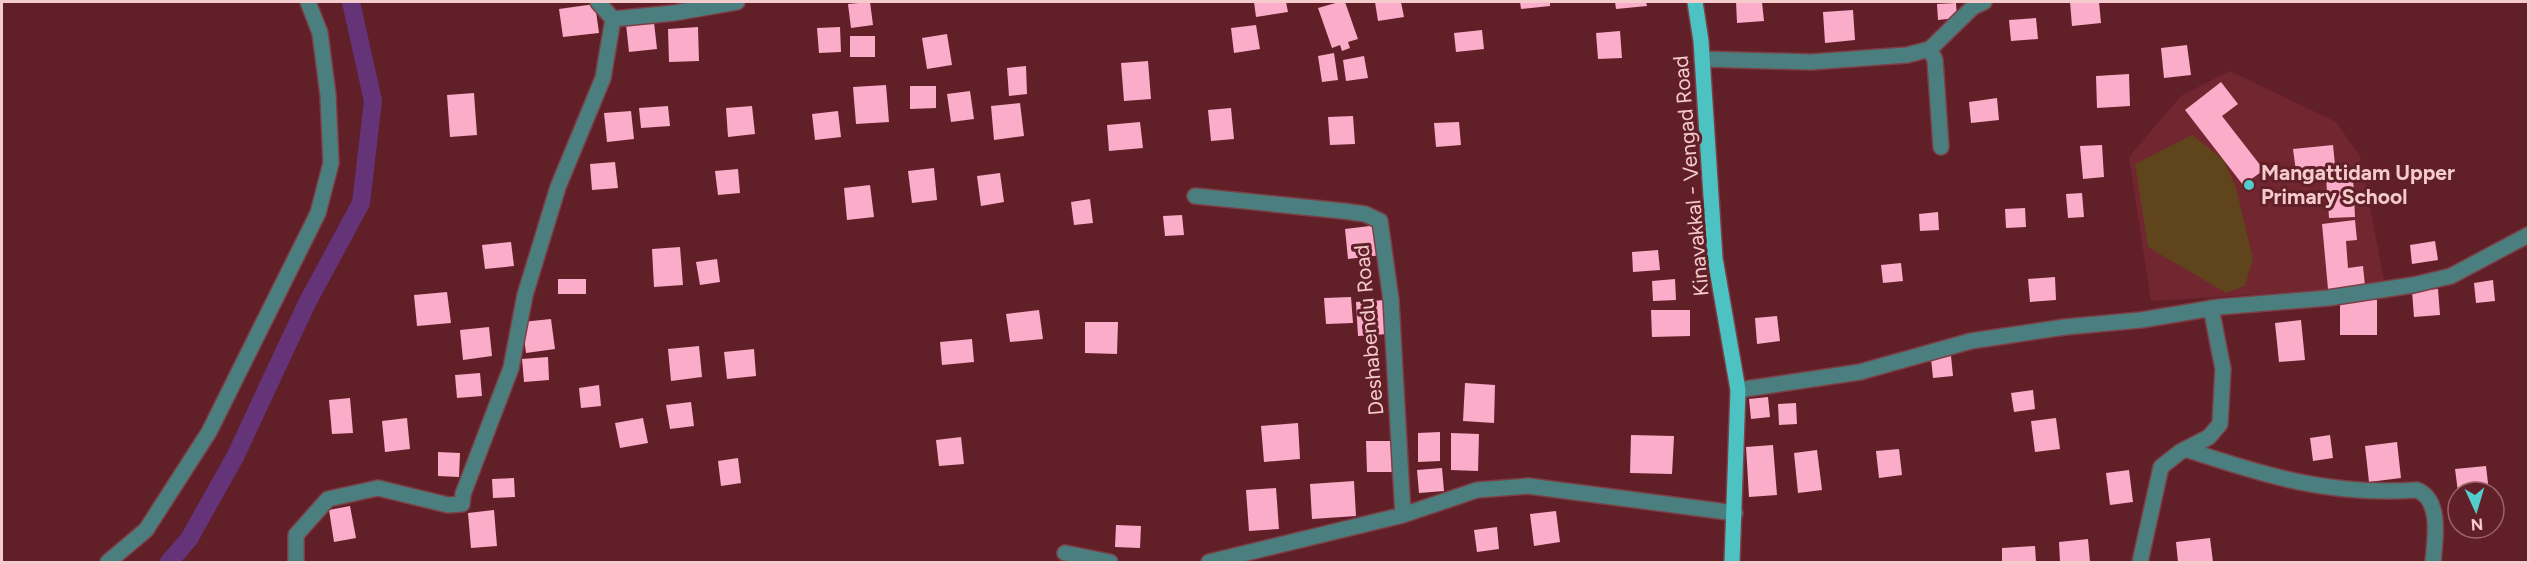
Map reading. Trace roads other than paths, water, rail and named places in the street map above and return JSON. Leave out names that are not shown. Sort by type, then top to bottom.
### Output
[{"type":"main road","name":"Kinavakkal - Vengad Road","points":[[1695,2],[1702,59],[1715,258],[1738,390],[1732,562]]},
{"type":"street","points":[[108,562],[146,530],[209,432],[318,213],[331,163],[328,95],[320,33],[308,2]]},
{"type":"street","points":[[598,2],[613,19]]},
{"type":"street","points":[[613,19],[674,13],[737,2]]},
{"type":"street","points":[[1702,59],[1811,62],[1907,55],[1930,49],[1973,7],[1984,2]]},
{"type":"street","points":[[296,562],[296,535],[328,499],[378,488],[448,505],[462,504],[463,494],[511,368],[525,295],[558,187],[603,78],[613,19]]},
{"type":"street","points":[[1930,49],[1935,60],[1941,147]]},
{"type":"street","name":"Deshabendu Road","points":[[1195,196],[1343,211],[1365,214],[1380,221],[1391,300],[1403,515]]},
{"type":"street","points":[[1738,390],[1860,372],[1971,341],[2211,308],[2328,298],[2441,279],[2529,235]]},
{"type":"street","points":[[2140,562],[2161,467],[2185,449],[2209,437],[2220,424],[2223,369],[2211,308]]},
{"type":"street","points":[[2185,449],[2290,482],[2349,491],[2417,490],[2425,493],[2432,501],[2434,517],[2433,562]]},
{"type":"street","points":[[1209,562],[1403,515],[1477,490],[1528,486],[1735,513]]},
{"type":"street","points":[[1065,553],[1110,562]]},
{"type":"waterway","points":[[169,562],[189,539],[235,457],[307,303],[361,203],[373,101],[351,2]]},
{"type":"place","name":"Mangattidam Upper Primary School","points":[[2249,185]]}]
